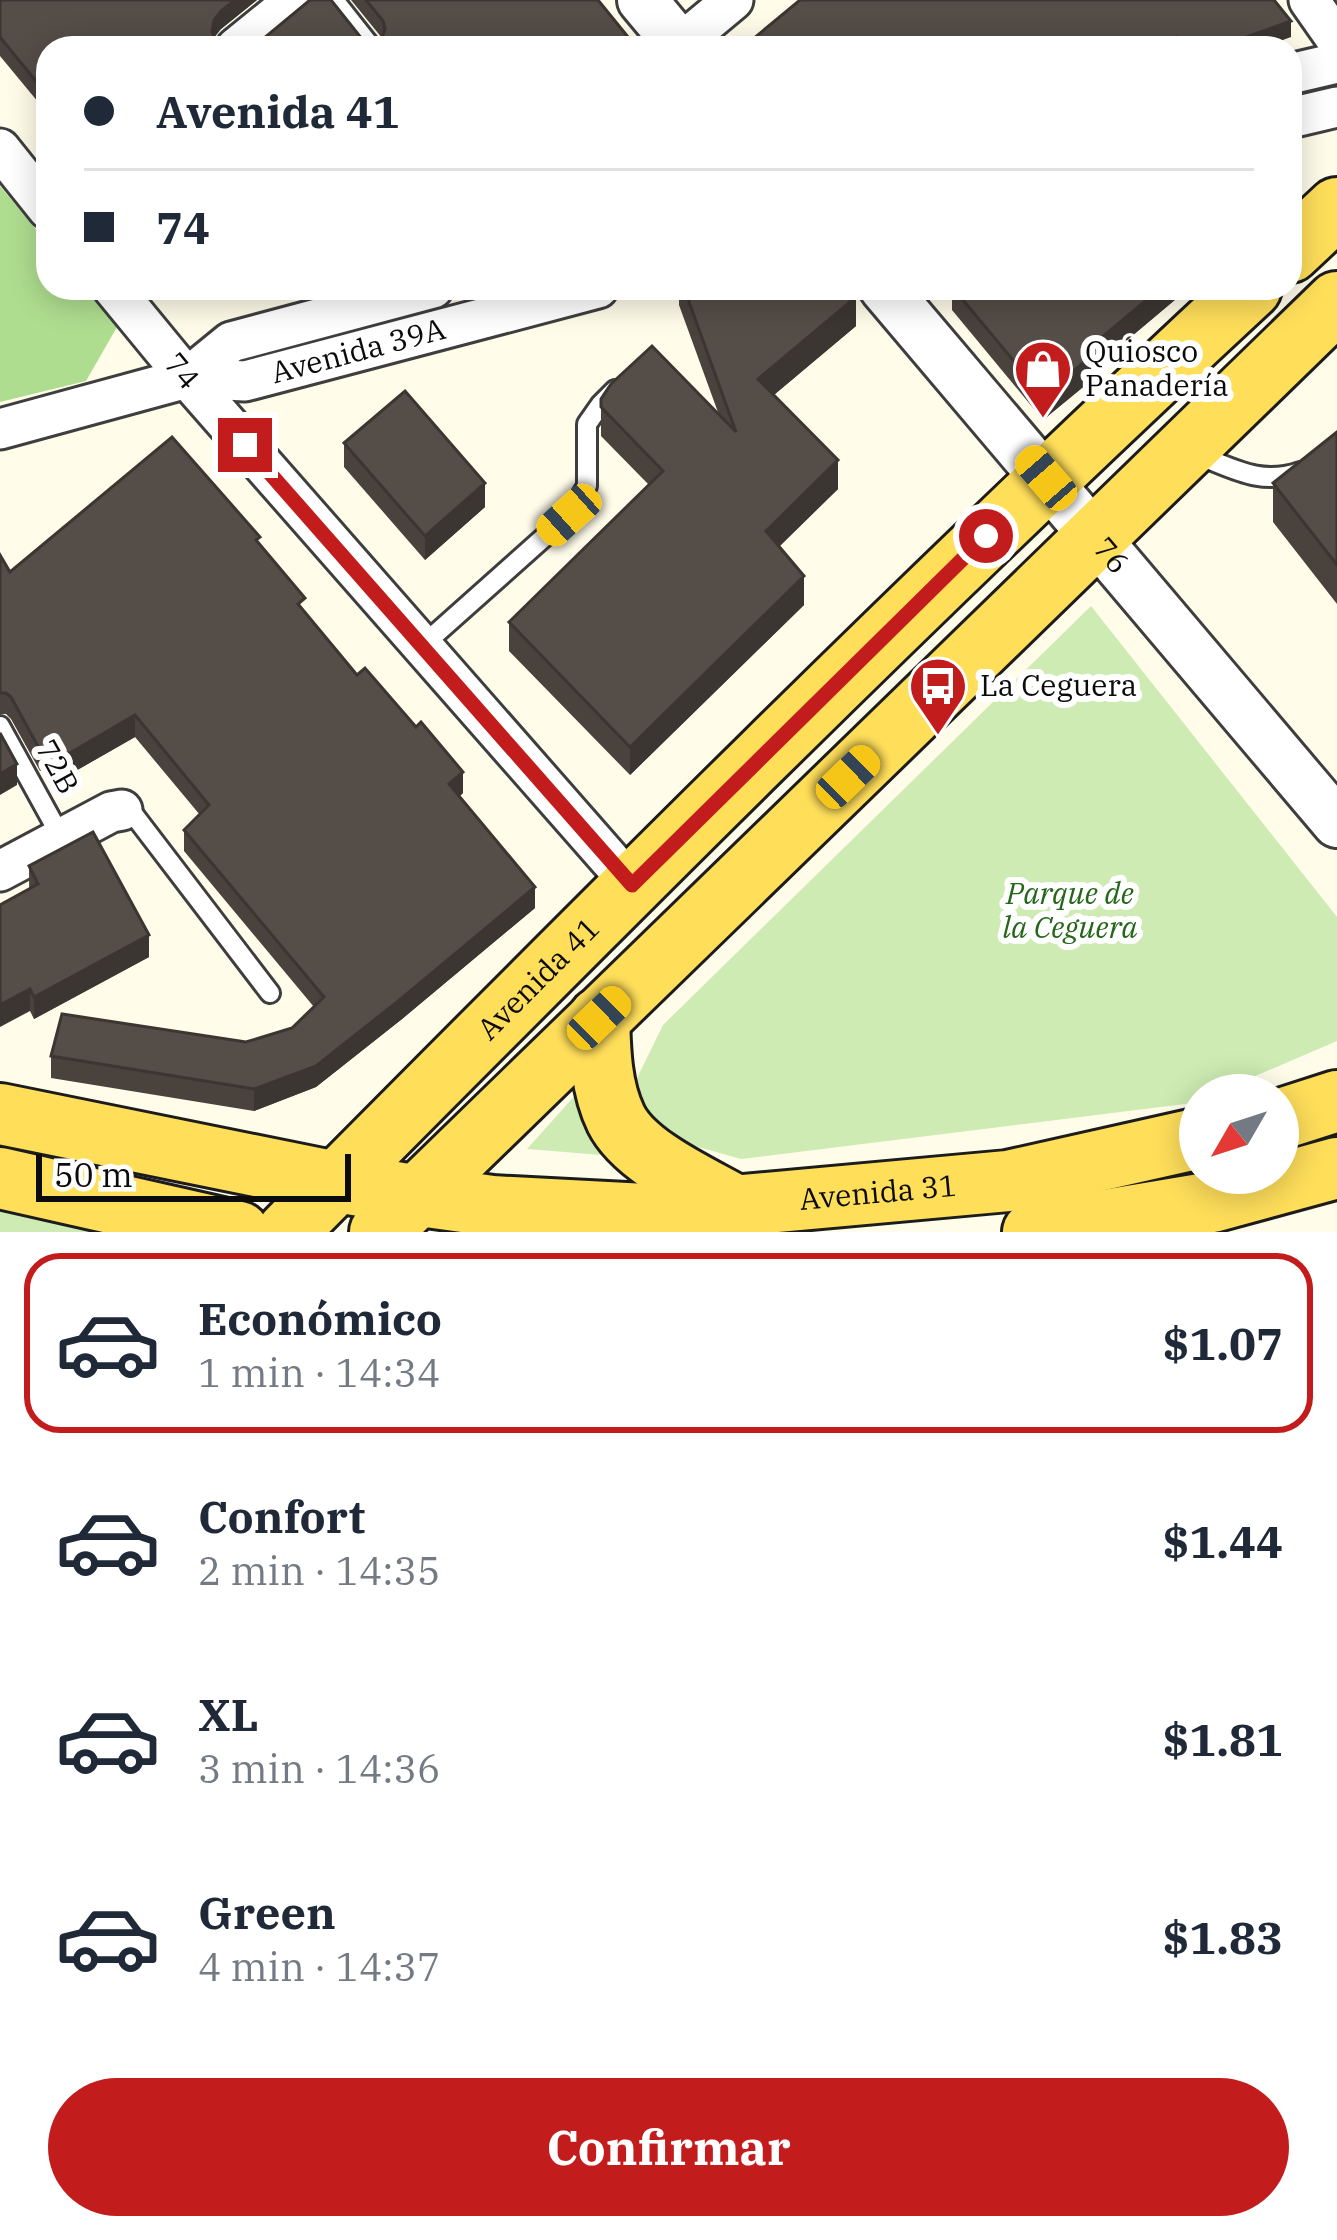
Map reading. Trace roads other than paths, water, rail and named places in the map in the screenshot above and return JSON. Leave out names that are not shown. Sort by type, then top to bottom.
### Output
[{"type":"main road","points":[[1302,241],[1337,208]]},
{"type":"main road","name":"Avenida 41","points":[[336,1182],[1046,478],[1238,300]]},
{"type":"main road","points":[[400,1214],[1337,302]]},
{"type":"main road","points":[[599,1018],[601,1067],[617,1121],[650,1157],[736,1206]]},
{"type":"main road","points":[[1299,1113],[1337,1101]]},
{"type":"main road","points":[[0,1114],[336,1182]]},
{"type":"main road","name":"Avenida 31","points":[[336,1182],[400,1214],[492,1206],[645,1214],[1008,1180],[1179,1143]]},
{"type":"main road","points":[[1033,1232],[1212,1202],[1337,1168]]},
{"type":"main road","points":[[0,1178],[239,1232]]},
{"type":"main road","points":[[287,1232],[336,1182]]},
{"type":"street","points":[[251,36],[296,0]]},
{"type":"street","points":[[642,0],[672,36]]},
{"type":"street","points":[[692,36],[733,0]]},
{"type":"street","points":[[1309,0],[1337,40]]},
{"type":"street","points":[[1302,71],[1337,63]]},
{"type":"street","points":[[1302,115],[1337,107]]},
{"type":"street","points":[[0,149],[36,192]]},
{"type":"street","name":"74","points":[[123,300],[632,885]]},
{"type":"street","name":"Avenida 39A","points":[[187,378],[231,342],[388,300]]},
{"type":"street","name":"Avenida 39A","points":[[0,429],[187,378],[245,381],[552,300]]},
{"type":"street","name":"76","points":[[894,300],[1337,824]]},
{"type":"street","points":[[0,871],[122,810]]},
{"type":"lane","points":[[334,0],[362,36]]},
{"type":"lane","points":[[422,646],[569,515],[587,485],[587,424],[631,375]]},
{"type":"lane","points":[[1185,450],[1262,478],[1301,472],[1313,460]]},
{"type":"lane","name":"72B","points":[[0,726],[61,837]]},
{"type":"lane","points":[[122,810],[134,815],[270,993]]},
{"type":"place","name":"Quiosco Panadería","points":[[1043,420]]},
{"type":"place","name":"La Ceguera","points":[[938,737]]},
{"type":"park label","name":"Parque de la Ceguera","points":[[1070,911]]}]
